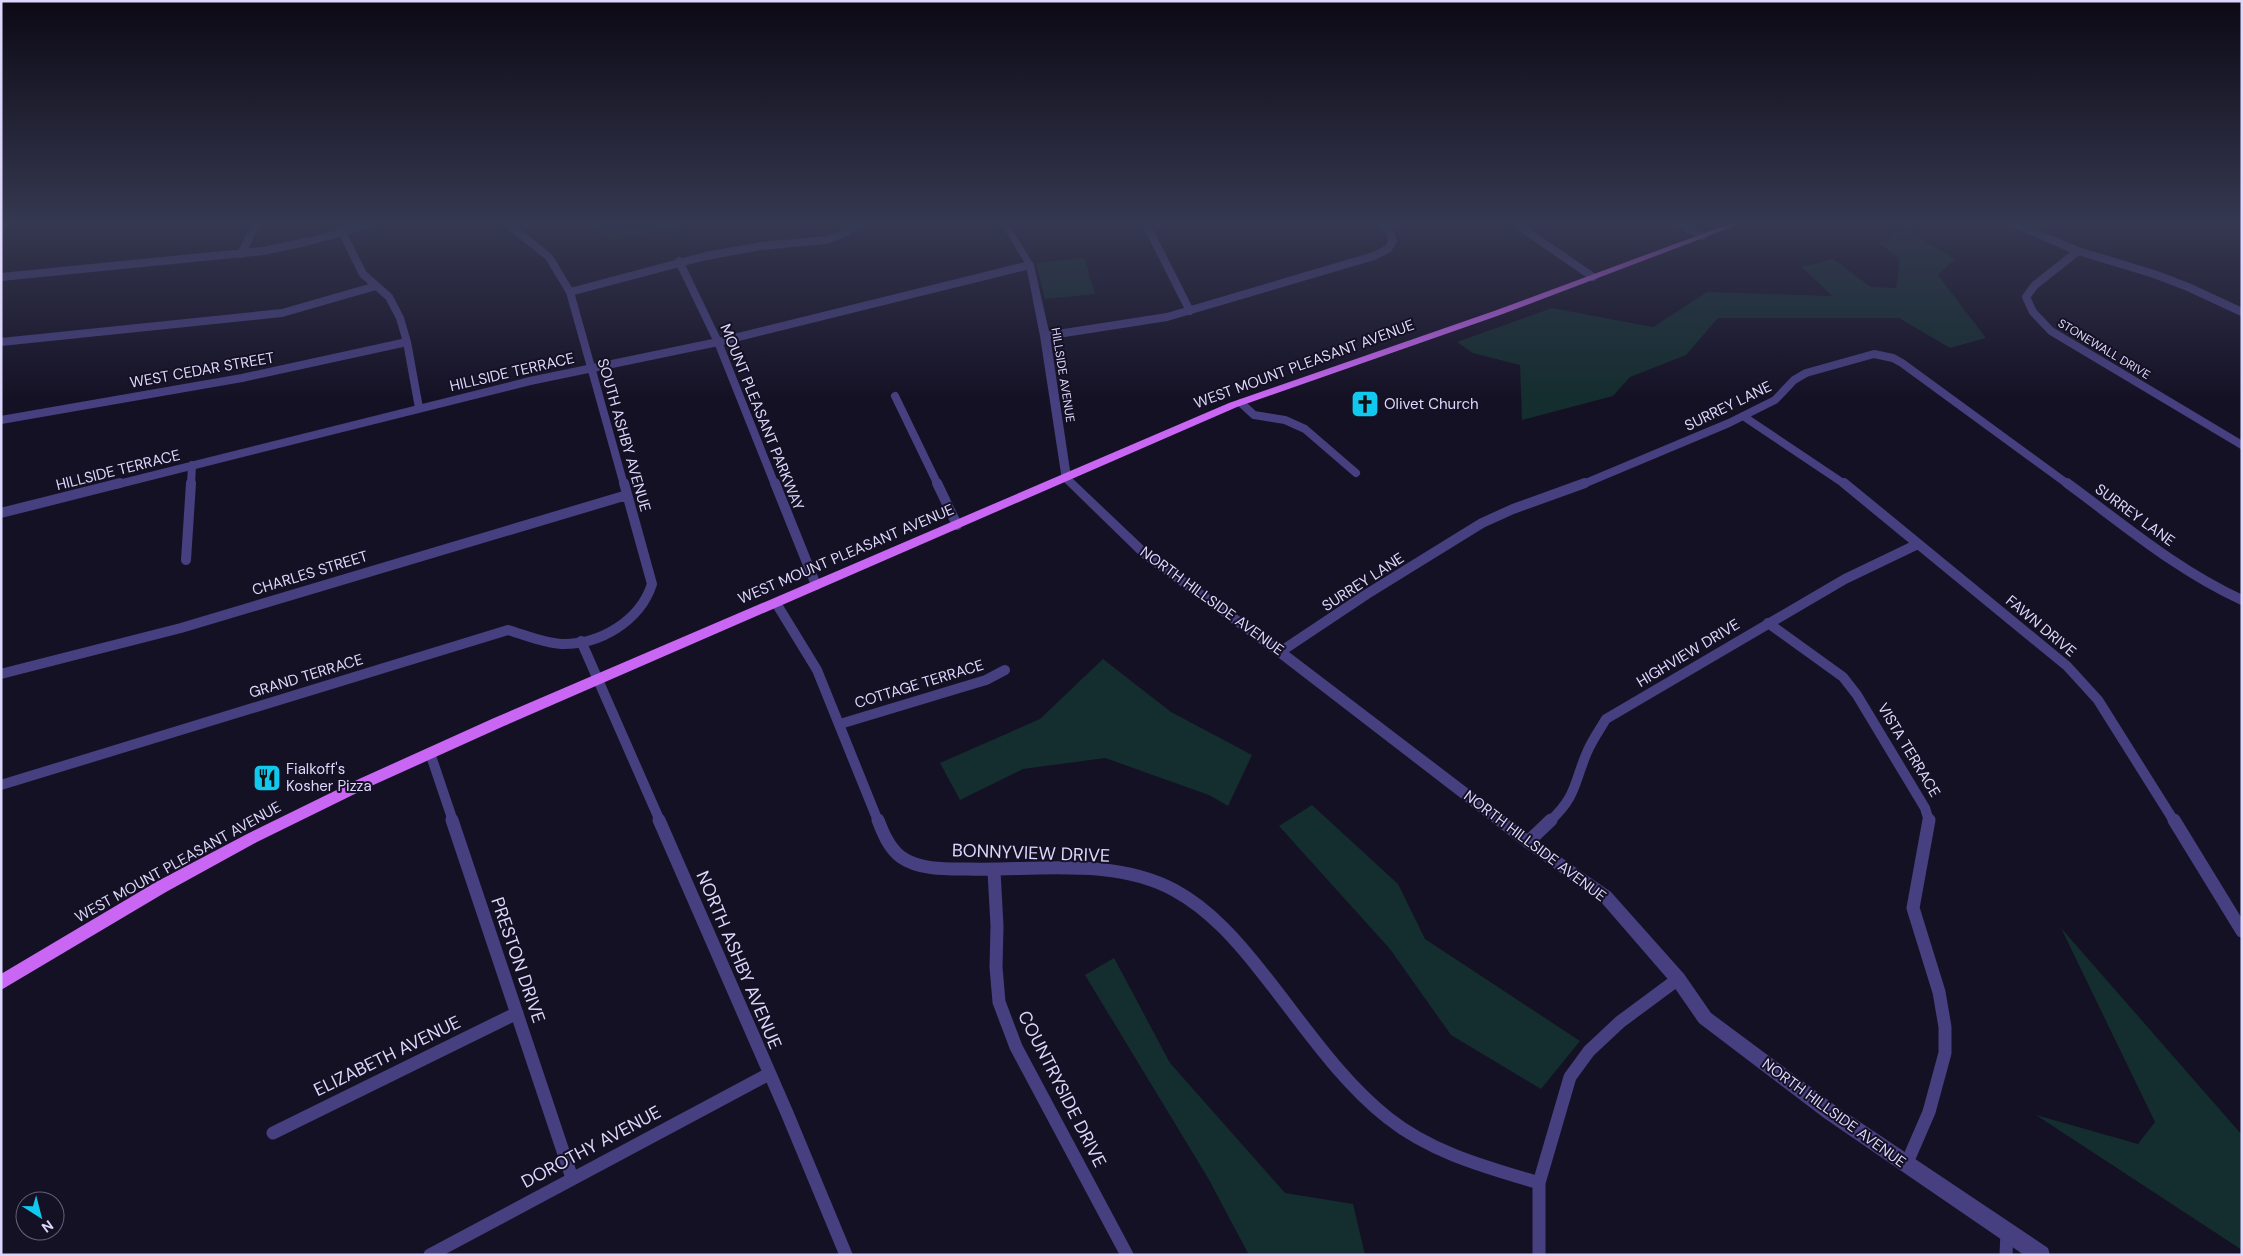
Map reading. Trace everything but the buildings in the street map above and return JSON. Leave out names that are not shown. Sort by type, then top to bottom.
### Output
[{"type":"main road","name":"WEST MOUNT PLEASANT AVENUE","points":[[1,983],[161,887],[252,838],[430,753],[1241,403],[1578,283]]},
{"type":"street","points":[[372,283],[388,297],[400,318],[407,342],[419,408]]},
{"type":"street","name":"SOUTH ASHBY AVENUE","points":[[564,283],[570,292],[652,584],[645,602],[621,624],[581,641]]},
{"type":"street","points":[[570,292],[603,283]]},
{"type":"street","name":"MOUNT PLEASANT PARKWAY","points":[[689,283],[718,342],[816,586]]},
{"type":"street","name":"HILLSIDE TERRACE","points":[[1,513],[530,380],[718,342],[956,283]]},
{"type":"street","name":"HILLSIDE AVENUE","points":[[1034,283],[1045,336],[1066,478]]},
{"type":"street","points":[[1175,283],[1190,312]]},
{"type":"street","points":[[1045,336],[1144,322],[1190,312],[1287,283]]},
{"type":"street","name":"STONEWALL DRIVE","points":[[2038,283],[2026,297],[2030,309],[2051,331],[2242,445]]},
{"type":"street","points":[[2177,283],[2242,312]]},
{"type":"street","points":[[1,342],[282,313],[376,286]]},
{"type":"street","name":"WEST CEDAR STREET","points":[[1,420],[242,378],[407,342]]},
{"type":"street","name":"SURREY LANE","points":[[1280,652],[1367,594],[1482,523],[1513,509],[1594,480],[1743,416],[1775,400],[1794,380],[1806,373],[1874,354],[1893,358],[2168,556],[2216,588],[2242,600]]},
{"type":"street","points":[[895,396],[957,525]]},
{"type":"street","points":[[1241,403],[1254,415],[1285,420],[1305,428],[1356,473]]},
{"type":"street","name":"FAWN DRIVE","points":[[1743,416],[1851,488],[2067,666],[2098,700],[2128,744],[2242,931]]},
{"type":"street","points":[[186,560],[192,466]]},
{"type":"street","name":"NORTH HILLSIDE AVENUE","points":[[1066,478],[1146,555],[1280,652],[1528,842],[1606,897],[1678,979],[1705,1018],[1830,1112],[2041,1255]]},
{"type":"street","name":"CHARLES STREET","points":[[1,674],[182,628],[627,495]]},
{"type":"street","name":"HIGHVIEW DRIVE","points":[[1528,842],[1563,809],[1574,792],[1588,750],[1606,719],[1845,578],[1918,544]]},
{"type":"street","name":"BONNYVIEW DRIVE","points":[[776,603],[817,670],[884,835],[893,849],[904,860],[920,866],[994,871],[1092,869],[1154,881],[1189,900],[1218,924],[1247,954],[1347,1079],[1365,1099],[1388,1118],[1418,1138],[1443,1150],[1478,1164],[1539,1183]]},
{"type":"street","name":"VISTA TERRACE","points":[[1768,623],[1842,677],[1857,695],[1925,808],[1930,823],[1913,908],[1939,992],[1945,1027],[1945,1053],[1929,1112],[1906,1165]]},
{"type":"street","name":"GRAND TERRACE","points":[[1,785],[508,630],[558,644],[581,641]]},
{"type":"street","points":[[581,641],[599,679]]},
{"type":"street","name":"COTTAGE TERRACE","points":[[840,724],[986,680],[1005,670]]},
{"type":"street","name":"NORTH ASHBY AVENUE","points":[[599,679],[846,1255]]},
{"type":"street","name":"PRESTON DRIVE","points":[[430,753],[572,1178]]},
{"type":"street","name":"COUNTRYSIDE DRIVE","points":[[994,871],[997,926],[996,967],[999,1002],[1016,1047],[1127,1255]]},
{"type":"street","points":[[1539,1255],[1539,1183],[1570,1077],[1589,1051],[1620,1022],[1678,979]]},
{"type":"street","name":"ELIZABETH AVENUE","points":[[273,1133],[517,1012]]},
{"type":"street","name":"DOROTHY AVENUE","points":[[430,1255],[770,1074]]},
{"type":"street","points":[[2006,1231],[2006,1255]]},
{"type":"green space","points":[[1041,283],[1092,283],[1095,294],[1045,299]]},
{"type":"green space","points":[[1818,283],[1865,283],[1871,287],[1896,288],[1897,283],[1944,283],[1986,338],[1950,348],[1899,318],[1718,318],[1686,355],[1630,377],[1613,396],[1522,420],[1520,365],[1473,353],[1457,342],[1552,308],[1653,327],[1707,292],[1832,296]]},
{"type":"green space","points":[[1103,659],[1171,712],[1252,755],[1228,806],[1209,795],[1105,758],[1023,769],[960,800],[940,763],[1040,719]]},
{"type":"green space","points":[[1312,805],[1398,884],[1425,939],[1580,1041],[1541,1089],[1451,1035],[1390,949],[1279,826]]},
{"type":"green space","points":[[2061,928],[2242,1135],[2242,1250],[2036,1115],[2138,1144],[2155,1122]]},
{"type":"green space","points":[[1114,958],[1170,1063],[1285,1193],[1353,1204],[1365,1255],[1249,1255],[1208,1178],[1085,975]]},
{"type":"place","name":"Olivet Church","points":[[1365,404]]},
{"type":"place","name":"Fialkoff's Kosher Pizza","points":[[267,778]]}]
